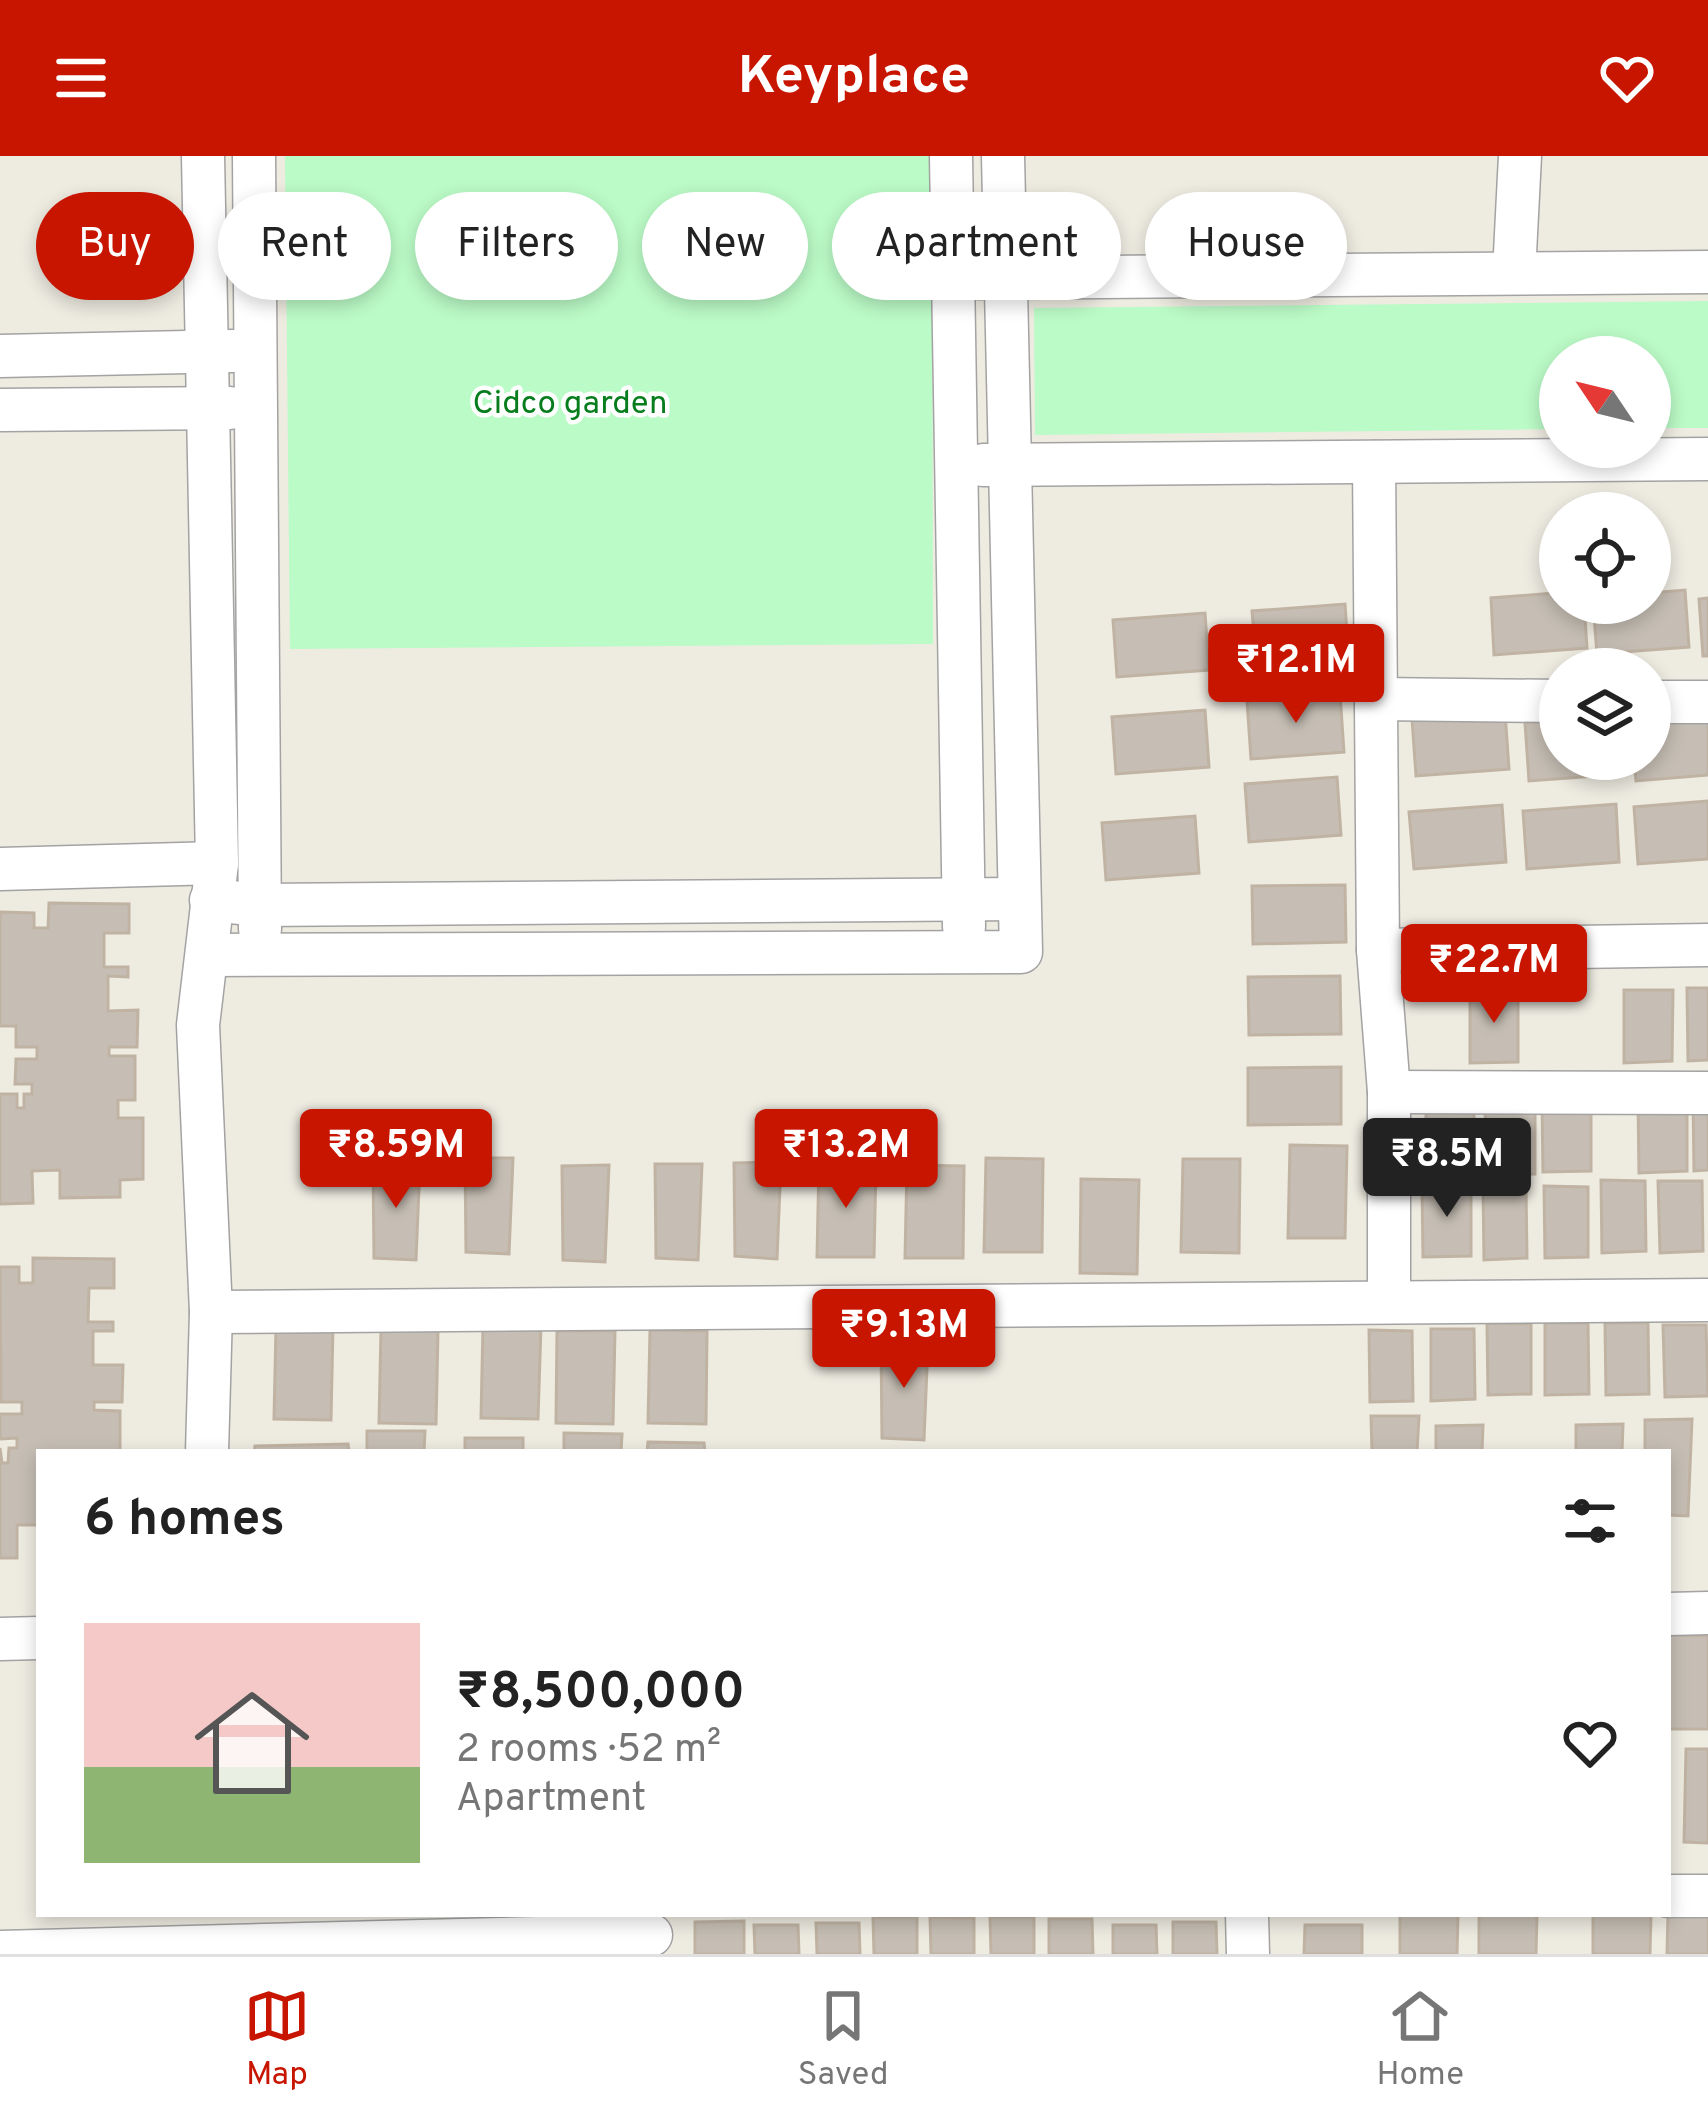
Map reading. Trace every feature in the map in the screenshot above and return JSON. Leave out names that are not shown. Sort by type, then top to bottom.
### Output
[{"type":"street","points":[[203,156],[214,881],[198,1025],[211,1312],[207,1449]]},
{"type":"street","points":[[254,156],[260,955]]},
{"type":"street","points":[[951,156],[951,192]]},
{"type":"street","points":[[1003,156],[1004,192]]},
{"type":"street","points":[[1514,273],[1520,156]]},
{"type":"street","points":[[1121,277],[1708,272]]},
{"type":"street","points":[[952,300],[964,952]]},
{"type":"street","points":[[208,955],[1021,952],[1006,300]]},
{"type":"street","points":[[0,356],[255,350]]},
{"type":"street","points":[[0,410],[256,408]]},
{"type":"street","points":[[956,465],[1708,459]]},
{"type":"street","points":[[1374,462],[1378,950],[1389,1091],[1389,1302]]},
{"type":"street","points":[[1378,699],[1539,701]]},
{"type":"street","points":[[1671,702],[1708,702]]},
{"type":"street","points":[[0,868],[214,881],[260,905],[1019,899]]},
{"type":"street","points":[[1378,950],[1708,945]]},
{"type":"street","points":[[1389,1091],[1708,1093]]},
{"type":"street","points":[[211,1312],[1708,1300]]},
{"type":"street","points":[[1671,1614],[1708,1613]]},
{"type":"street","points":[[0,1639],[36,1638]]},
{"type":"street","points":[[1671,1896],[1708,1896]]},
{"type":"street","points":[[1247,1917],[1248,1954]]},
{"type":"street","points":[[0,1952],[46,1940],[652,1934]]},
{"type":"green space","name":"Cidco garden","points":[[285,156],[932,156],[932,192],[832,192],[832,300],[932,300],[933,644],[290,649],[286,300],[391,300],[391,192],[285,192]]},
{"type":"green space","points":[[1708,301],[1708,428],[1671,428],[1671,336],[1539,336],[1539,429],[1035,435],[1034,308]]},
{"type":"building","points":[[1685,590],[1689,647],[1597,648],[1595,624],[1671,624],[1671,591]]},
{"type":"building","points":[[1539,595],[1539,624],[1585,624],[1587,648],[1539,648],[1494,655],[1491,598]]},
{"type":"building","points":[[1708,598],[1708,656],[1703,656],[1699,599]]},
{"type":"building","points":[[1345,604],[1349,662],[1257,669],[1252,611]]},
{"type":"building","points":[[1205,613],[1209,670],[1117,677],[1113,620]]},
{"type":"building","points":[[1340,694],[1344,752],[1251,759],[1247,701]]},
{"type":"building","points":[[1205,710],[1209,767],[1116,774],[1112,717]]},
{"type":"building","points":[[1505,712],[1509,769],[1416,776],[1412,719]]},
{"type":"building","points":[[1708,717],[1708,775],[1671,778],[1671,720]]},
{"type":"building","points":[[1539,722],[1542,780],[1529,781],[1525,723]]},
{"type":"building","points":[[1337,777],[1341,835],[1249,842],[1245,784]]},
{"type":"building","points":[[1708,801],[1708,859],[1638,864],[1634,807]]},
{"type":"building","points":[[1616,804],[1619,862],[1527,869],[1523,811]]},
{"type":"building","points":[[1502,805],[1506,862],[1414,869],[1409,812]]},
{"type":"building","points":[[1195,816],[1199,873],[1106,880],[1102,823]]},
{"type":"building","points":[[1345,885],[1346,942],[1253,944],[1252,886]]},
{"type":"building","points":[[49,903],[129,904],[129,933],[104,933],[104,967],[128,967],[128,977],[108,976],[108,1011],[138,1010],[137,1047],[109,1047],[109,1056],[135,1056],[135,1100],[118,1100],[118,1118],[143,1118],[143,1179],[120,1180],[120,1197],[60,1198],[60,1170],[32,1171],[33,1203],[0,1204],[0,1094],[17,1094],[17,1108],[24,1108],[24,1094],[32,1094],[32,1084],[15,1084],[16,1059],[37,1059],[37,1047],[16,1047],[16,1026],[0,1026],[0,912],[34,913],[34,928],[48,928]]},
{"type":"building","points":[[1340,976],[1341,1034],[1249,1035],[1248,977]]},
{"type":"building","points":[[1687,988],[1708,988],[1708,1060],[1688,1061]]},
{"type":"building","points":[[1518,990],[1518,1062],[1470,1063],[1470,991]]},
{"type":"building","points":[[1624,990],[1673,990],[1672,1061],[1624,1063]]},
{"type":"building","points":[[1341,1067],[1341,1124],[1248,1125],[1248,1068]]},
{"type":"building","points":[[1693,1098],[1708,1098],[1708,1170],[1694,1171]]},
{"type":"building","points":[[1542,1100],[1591,1100],[1591,1171],[1543,1172]]},
{"type":"building","points":[[1638,1100],[1687,1100],[1687,1171],[1639,1173]]},
{"type":"building","points":[[1535,1102],[1535,1174],[1486,1175],[1485,1103]]},
{"type":"building","points":[[1426,1105],[1474,1105],[1474,1176],[1426,1178]]},
{"type":"building","points":[[1290,1145],[1347,1146],[1345,1238],[1288,1238]]},
{"type":"building","points":[[465,1158],[513,1158],[509,1254],[466,1252]]},
{"type":"building","points":[[986,1158],[1043,1159],[1042,1252],[984,1252]]},
{"type":"building","points":[[1183,1159],[1240,1159],[1239,1253],[1181,1252]]},
{"type":"building","points":[[781,1162],[777,1259],[735,1256],[734,1163]]},
{"type":"building","points":[[373,1164],[420,1164],[416,1260],[374,1258]]},
{"type":"building","points":[[655,1164],[702,1164],[698,1260],[656,1258]]},
{"type":"building","points":[[819,1164],[876,1165],[874,1257],[817,1257]]},
{"type":"building","points":[[609,1165],[605,1262],[563,1260],[562,1166]]},
{"type":"building","points":[[907,1165],[964,1166],[963,1258],[905,1258]]},
{"type":"building","points":[[1081,1179],[1139,1180],[1137,1274],[1080,1273]]},
{"type":"building","points":[[1601,1180],[1645,1181],[1646,1251],[1602,1253]]},
{"type":"building","points":[[1658,1181],[1702,1181],[1703,1251],[1660,1253]]},
{"type":"building","points":[[1471,1184],[1471,1256],[1423,1257],[1422,1185]]},
{"type":"building","points":[[1544,1186],[1588,1187],[1588,1257],[1545,1258]]},
{"type":"building","points":[[1483,1188],[1526,1188],[1527,1258],[1484,1260]]},
{"type":"building","points":[[33,1258],[114,1259],[114,1288],[89,1288],[88,1322],[113,1322],[113,1331],[93,1331],[93,1365],[123,1365],[122,1402],[94,1402],[94,1410],[120,1411],[120,1449],[36,1449],[36,1525],[17,1525],[17,1558],[0,1558],[0,1448],[2,1463],[8,1463],[9,1448],[17,1448],[17,1438],[0,1439],[0,1414],[22,1414],[22,1402],[1,1402],[0,1267],[19,1267],[19,1283],[33,1283]]},
{"type":"building","points":[[1487,1323],[1531,1324],[1531,1394],[1488,1395]]},
{"type":"building","points":[[1545,1323],[1588,1323],[1589,1394],[1545,1395]]},
{"type":"building","points":[[1605,1323],[1648,1323],[1649,1394],[1606,1395]]},
{"type":"building","points":[[483,1325],[541,1326],[538,1419],[481,1418]]},
{"type":"building","points":[[1663,1325],[1706,1325],[1708,1396],[1665,1397]]},
{"type":"building","points":[[276,1326],[333,1327],[331,1420],[274,1419]]},
{"type":"building","points":[[381,1329],[438,1331],[436,1424],[379,1423]]},
{"type":"building","points":[[1431,1329],[1474,1329],[1475,1399],[1431,1401]]},
{"type":"building","points":[[650,1330],[707,1331],[706,1424],[648,1423]]},
{"type":"building","points":[[1369,1330],[1412,1331],[1413,1401],[1370,1402]]},
{"type":"building","points":[[557,1331],[615,1331],[613,1424],[556,1423]]},
{"type":"building","points":[[881,1344],[928,1344],[924,1440],[882,1438]]},
{"type":"building","points":[[1371,1416],[1419,1416],[1417,1449],[1372,1449]]},
{"type":"building","points":[[1692,1419],[1688,1516],[1671,1515],[1671,1449],[1645,1449],[1645,1420]]},
{"type":"building","points":[[1623,1424],[1622,1449],[1576,1449],[1576,1425]]},
{"type":"building","points":[[1483,1425],[1482,1449],[1436,1449],[1436,1426]]},
{"type":"building","points":[[367,1431],[425,1431],[424,1449],[367,1449]]},
{"type":"building","points":[[564,1433],[622,1434],[621,1449],[564,1449]]},
{"type":"building","points":[[465,1438],[523,1438],[523,1449],[465,1449]]},
{"type":"building","points":[[648,1442],[704,1443],[705,1449],[647,1449]]},
{"type":"building","points":[[348,1444],[349,1449],[254,1449]]},
{"type":"building","points":[[1671,1635],[1708,1636],[1708,1729],[1671,1729]]},
{"type":"building","points":[[1686,1749],[1708,1749],[1708,1843],[1684,1842]]},
{"type":"building","points":[[1671,1911],[1708,1911],[1708,1954],[1667,1954]]},
{"type":"building","points":[[873,1917],[917,1917],[917,1954],[874,1954]]},
{"type":"building","points":[[930,1917],[974,1918],[974,1954],[931,1954]]},
{"type":"building","points":[[990,1917],[1034,1917],[1034,1954],[991,1954]]},
{"type":"building","points":[[1400,1917],[1458,1917],[1457,1954],[1400,1954]]},
{"type":"building","points":[[1479,1917],[1537,1917],[1536,1954],[1479,1954]]},
{"type":"building","points":[[1593,1917],[1651,1917],[1650,1954],[1593,1954]]},
{"type":"building","points":[[1049,1919],[1092,1919],[1093,1954],[1049,1954]]},
{"type":"building","points":[[744,1921],[744,1954],[695,1954],[695,1922]]},
{"type":"building","points":[[1173,1922],[1216,1922],[1217,1954],[1173,1954]]},
{"type":"building","points":[[816,1923],[859,1923],[860,1954],[817,1954]]},
{"type":"building","points":[[754,1925],[798,1925],[799,1954],[755,1954]]},
{"type":"building","points":[[1113,1925],[1156,1925],[1157,1954],[1113,1954]]},
{"type":"building","points":[[1305,1925],[1362,1925],[1362,1954],[1304,1954]]}]
